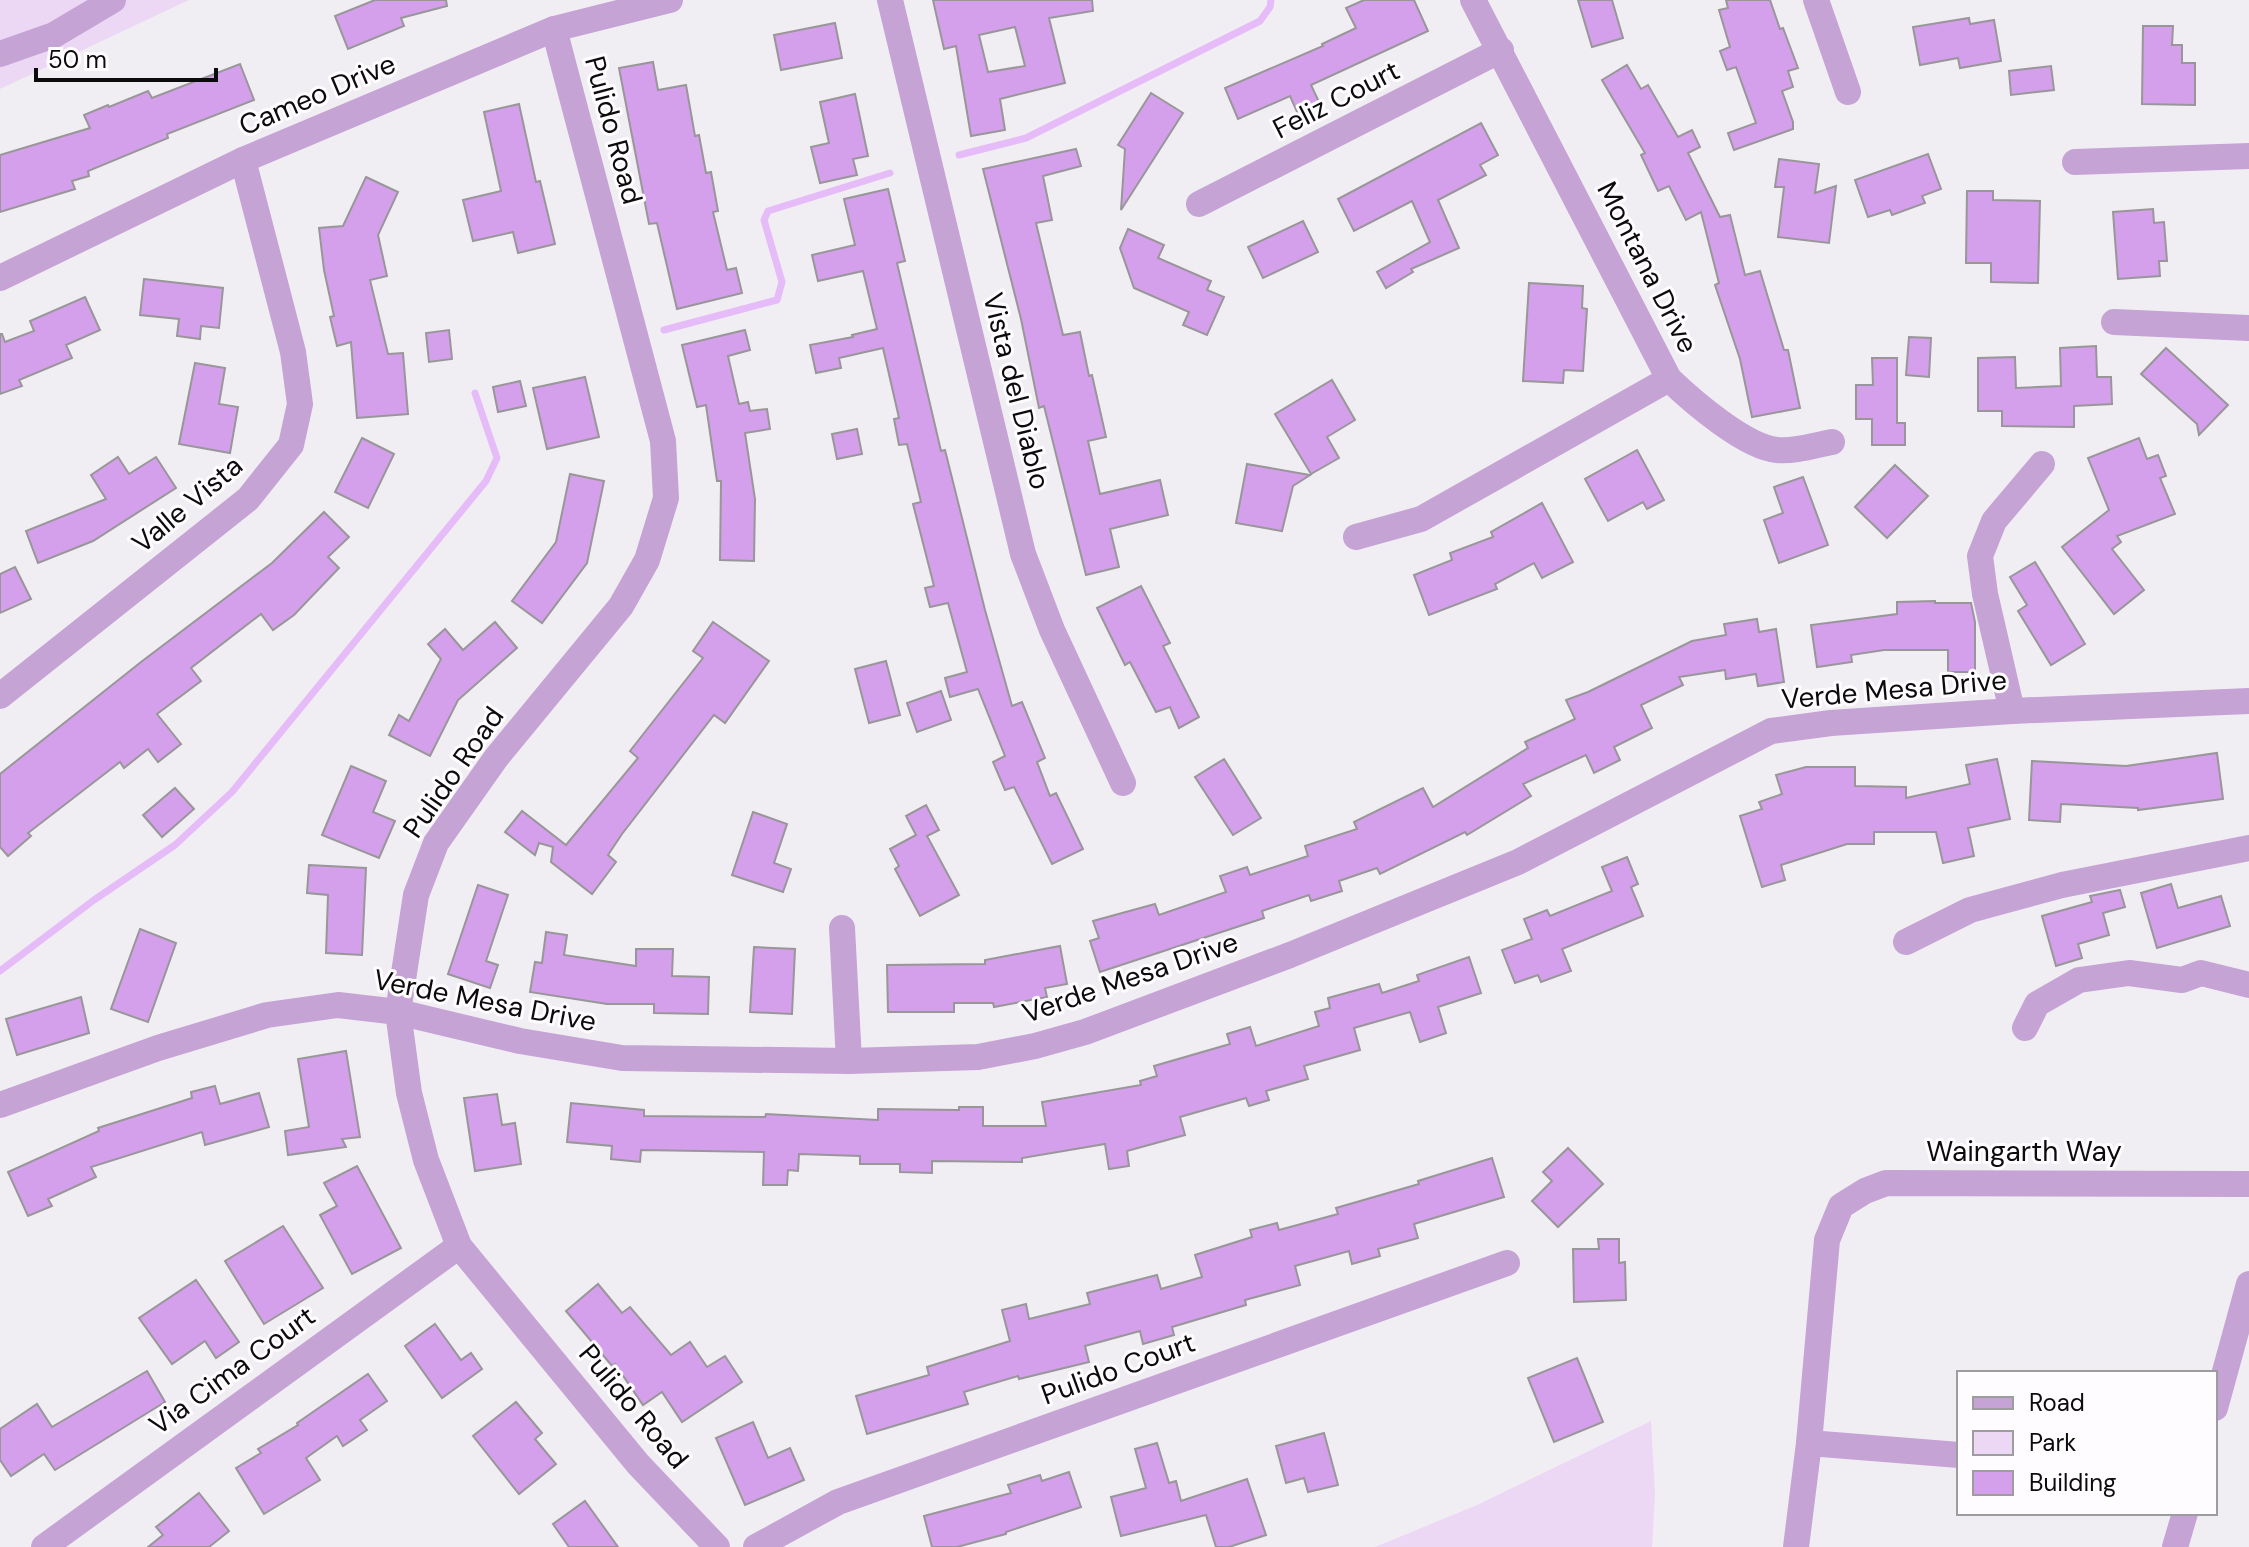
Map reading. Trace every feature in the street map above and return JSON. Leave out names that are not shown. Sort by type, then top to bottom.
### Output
[{"type":"street","points":[[0,54],[54,35],[113,0]]},
{"type":"street","name":"Cameo Drive","points":[[0,278],[243,160],[554,29],[670,0]]},
{"type":"street","name":"Vista del Diablo","points":[[890,0],[1023,554],[1052,630],[1123,783]]},
{"type":"street","name":"Montana Drive","points":[[1356,537],[1421,519],[1669,379],[1473,0]]},
{"type":"street","points":[[1816,0],[1848,92]]},
{"type":"street","name":"Pulido Road","points":[[554,29],[663,441],[666,498],[647,560],[621,606],[496,758],[436,843],[416,895],[398,1012],[409,1093],[423,1146],[459,1246],[638,1464],[717,1547]]},
{"type":"street","name":"Feliz Court","points":[[1199,204],[1501,50]]},
{"type":"street","points":[[2075,162],[2249,156]]},
{"type":"street","name":"Valle Vista","points":[[0,696],[248,499],[291,445],[300,404],[293,352],[243,160]]},
{"type":"street","points":[[2114,322],[2249,328]]},
{"type":"street","points":[[1669,379],[1702,410],[1753,442],[1775,450],[1832,442]]},
{"type":"street","points":[[2012,711],[1985,594],[1980,556],[1994,521],[2042,464]]},
{"type":"street","name":"Verde Mesa Drive","points":[[0,1105],[158,1048],[267,1015],[338,1005],[398,1012],[520,1041],[622,1058],[849,1061],[978,1057],[1085,1032],[1290,955],[1518,862],[1771,731],[1831,723],[2012,711],[2249,701]]},
{"type":"street","points":[[1906,942],[1970,910],[2062,885],[2249,848]]},
{"type":"street","points":[[842,928],[849,1061]]},
{"type":"street","points":[[2025,1028],[2037,1004],[2079,980],[2129,973],[2182,980],[2201,973],[2249,985]]},
{"type":"street","name":"Waingarth Way","points":[[1809,1443],[1827,1240],[1841,1206],[1865,1191],[1886,1183],[2249,1184]]},
{"type":"street","name":"Via Cima Court","points":[[44,1547],[459,1246]]},
{"type":"street","name":"Pulido Court","points":[[756,1547],[838,1502],[1507,1263]]},
{"type":"street","points":[[2217,1404],[2239,1359],[2249,1284]]},
{"type":"street","points":[[1796,1547],[1809,1443],[1957,1455]]},
{"type":"street","points":[[2175,1547],[2184,1515]]},
{"type":"green space","points":[[0,0],[189,0],[0,89]]},
{"type":"green space","points":[[1651,1421],[1655,1494],[1652,1547],[1375,1547],[1477,1505]]},
{"type":"building","points":[[375,0],[446,0],[447,6],[401,18],[404,26],[348,49],[335,16]]},
{"type":"building","points":[[933,0],[1092,0],[1093,11],[1049,18],[1065,83],[1000,99],[1005,130],[971,136],[956,46],[944,49]],"holes":[[[1015,27],[1025,66],[988,72],[979,35]]]},
{"type":"building","points":[[1364,0],[1414,0],[1428,31],[1311,85],[1320,104],[1298,114],[1290,96],[1238,119],[1225,88],[1323,46],[1356,28],[1346,8]]},
{"type":"building","points":[[1578,0],[1612,0],[1623,38],[1592,47]]},
{"type":"building","points":[[1726,0],[1770,0],[1798,68],[1788,71],[1793,87],[1782,91],[1793,129],[1734,150],[1728,133],[1756,123],[1736,67],[1727,70],[1720,51],[1730,47],[1719,10],[1728,8]]},
{"type":"building","points":[[1969,18],[1970,24],[1994,20],[2001,61],[1960,68],[1958,58],[1920,65],[1913,27]]},
{"type":"building","points":[[835,23],[842,58],[781,70],[774,35]]},
{"type":"building","points":[[2143,26],[2173,26],[2172,45],[2182,45],[2182,63],[2195,63],[2195,105],[2142,104]]},
{"type":"building","points":[[653,62],[658,90],[686,85],[695,136],[699,135],[706,173],[711,172],[718,211],[713,212],[727,270],[736,268],[742,293],[677,309],[657,223],[649,224],[619,68]]},
{"type":"building","points":[[240,64],[254,100],[167,134],[168,138],[88,171],[89,176],[72,181],[75,189],[0,212],[0,155],[90,128],[84,115],[108,105],[148,91],[152,98]]},
{"type":"building","points":[[1627,65],[1641,89],[1648,85],[1678,137],[1692,130],[1700,147],[1688,153],[1720,217],[1730,215],[1745,275],[1760,271],[1784,350],[1788,350],[1800,408],[1752,417],[1740,359],[1715,285],[1719,283],[1701,212],[1686,220],[1669,186],[1658,191],[1641,155],[1645,153],[1602,80]]},
{"type":"building","points":[[2051,66],[2054,90],[2011,95],[2009,71]]},
{"type":"building","points":[[1151,93],[1183,113],[1121,210],[1125,149],[1118,145]]},
{"type":"building","points":[[855,94],[868,156],[853,159],[857,175],[820,183],[811,147],[829,143],[820,102]]},
{"type":"building","points":[[519,104],[536,182],[540,181],[555,244],[518,253],[513,232],[473,241],[463,200],[501,191],[484,112]]},
{"type":"building","points":[[1481,123],[1498,155],[1480,165],[1486,175],[1438,200],[1459,248],[1411,269],[1413,272],[1386,288],[1377,272],[1430,242],[1412,201],[1354,231],[1338,199]]},
{"type":"building","points":[[1076,149],[1081,166],[1043,176],[1052,220],[1036,223],[1063,335],[1080,332],[1089,376],[1092,375],[1106,437],[1088,441],[1100,494],[1160,480],[1168,515],[1110,529],[1119,567],[1086,575],[1044,406],[1039,408],[1021,319],[983,169]]},
{"type":"building","points":[[1928,154],[1941,189],[1922,196],[1925,203],[1892,215],[1890,210],[1868,217],[1855,180]]},
{"type":"building","points":[[1779,159],[1819,164],[1815,193],[1836,186],[1829,243],[1778,237],[1784,187],[1775,187]]},
{"type":"building","points":[[366,177],[398,192],[378,235],[387,276],[370,280],[388,354],[403,353],[408,414],[357,418],[351,342],[337,346],[330,317],[334,316],[319,228],[343,226]]},
{"type":"building","points":[[888,189],[905,261],[897,263],[941,451],[945,450],[1012,706],[1022,702],[1045,758],[1037,762],[1050,796],[1056,793],[1083,849],[1052,864],[1014,787],[1005,790],[993,762],[1005,756],[978,689],[950,697],[945,678],[967,672],[948,603],[930,607],[925,588],[934,586],[913,504],[921,502],[907,444],[899,445],[894,419],[899,418],[883,348],[839,358],[841,368],[816,373],[810,345],[877,329],[863,271],[818,281],[812,255],[855,245],[844,199]]},
{"type":"building","points":[[1967,191],[1993,191],[1993,200],[2040,201],[2038,283],[1991,282],[1991,263],[1966,263]]},
{"type":"building","points":[[2153,209],[2154,223],[2164,222],[2167,261],[2159,261],[2160,276],[2118,279],[2113,212]]},
{"type":"building","points":[[1303,221],[1318,252],[1263,278],[1248,247]]},
{"type":"building","points":[[1128,229],[1164,245],[1158,258],[1211,281],[1207,290],[1224,297],[1207,335],[1183,325],[1189,312],[1134,288],[1120,248]]},
{"type":"building","points":[[144,279],[223,288],[219,328],[201,326],[200,339],[177,336],[179,319],[140,315]]},
{"type":"building","points":[[1529,283],[1583,286],[1582,308],[1587,309],[1583,371],[1564,370],[1563,383],[1523,381]]},
{"type":"building","points":[[85,297],[100,330],[66,345],[72,358],[19,380],[22,386],[0,394],[0,334],[5,342],[34,331],[30,321]]},
{"type":"building","points":[[449,330],[452,359],[429,362],[426,333]]},
{"type":"building","points":[[745,330],[750,350],[728,356],[739,404],[748,402],[750,411],[767,409],[770,429],[745,433],[755,499],[754,561],[720,560],[721,481],[717,481],[706,405],[697,407],[682,345]]},
{"type":"building","points":[[1909,337],[1931,338],[1929,377],[1906,375]]},
{"type":"building","points":[[2096,346],[2097,377],[2111,377],[2112,404],[2074,406],[2074,427],[2002,426],[2002,411],[1978,411],[1978,358],[2015,357],[2016,388],[2061,386],[2060,348]]},
{"type":"building","points":[[2166,348],[2228,405],[2199,435],[2197,424],[2141,374]]},
{"type":"building","points":[[1872,358],[1897,358],[1897,423],[1905,423],[1905,445],[1872,445],[1872,419],[1856,419],[1856,385],[1873,385]]},
{"type":"building","points":[[195,363],[225,368],[219,404],[238,407],[230,453],[179,444]]},
{"type":"building","points":[[585,377],[599,437],[547,449],[533,388]]},
{"type":"building","points":[[1332,380],[1355,420],[1327,437],[1339,458],[1311,474],[1275,414]]},
{"type":"building","points":[[520,381],[526,406],[498,412],[493,387]]},
{"type":"building","points":[[857,429],[862,454],[837,459],[832,434]]},
{"type":"building","points":[[362,438],[394,454],[368,508],[335,492]]},
{"type":"building","points":[[2139,438],[2147,459],[2158,455],[2166,476],[2160,478],[2175,514],[2117,536],[2121,542],[2112,549],[2144,590],[2114,614],[2062,547],[2109,510],[2088,458]]},
{"type":"building","points":[[1637,450],[1664,500],[1647,509],[1643,502],[1608,521],[1585,479]]},
{"type":"building","points":[[118,457],[129,474],[156,457],[176,488],[93,541],[38,563],[26,531],[106,499],[91,475]]},
{"type":"building","points":[[1247,464],[1310,475],[1293,486],[1282,531],[1236,523]]},
{"type":"building","points":[[1895,465],[1928,496],[1887,538],[1855,507]]},
{"type":"building","points":[[570,474],[604,481],[587,563],[542,623],[512,601],[556,542]]},
{"type":"building","points":[[1803,477],[1828,545],[1779,563],[1764,520],[1783,513],[1774,487]]},
{"type":"building","points":[[1542,503],[1573,562],[1542,578],[1534,563],[1495,584],[1497,589],[1429,615],[1414,575],[1452,560],[1450,553],[1493,537],[1491,532]]},
{"type":"building","points":[[324,512],[349,537],[328,557],[339,568],[294,615],[273,630],[261,614],[191,668],[201,681],[157,714],[181,744],[158,762],[148,749],[124,768],[120,762],[28,833],[31,836],[8,856],[0,847],[0,774],[272,563]]},
{"type":"building","points":[[2035,562],[2085,644],[2051,665],[2018,611],[2027,605],[2010,577]]},
{"type":"building","points":[[15,567],[31,599],[0,613],[0,574]]},
{"type":"building","points":[[1141,586],[1170,643],[1163,646],[1199,717],[1179,728],[1170,707],[1156,712],[1130,662],[1125,665],[1097,608]]},
{"type":"building","points":[[1897,602],[1971,603],[1975,622],[1975,672],[1948,672],[1948,650],[1884,650],[1851,655],[1852,662],[1817,667],[1811,625],[1897,614]]},
{"type":"building","points":[[1757,619],[1759,632],[1776,629],[1784,682],[1758,686],[1756,674],[1726,679],[1725,670],[1679,677],[1683,685],[1641,705],[1652,728],[1614,747],[1620,760],[1594,773],[1586,755],[1523,784],[1531,796],[1467,835],[1465,832],[1380,874],[1377,868],[1339,881],[1342,891],[1311,901],[1309,895],[1262,911],[1264,918],[1100,972],[1090,941],[1099,938],[1093,921],[1155,904],[1159,915],[1226,892],[1220,876],[1247,867],[1250,875],[1308,856],[1305,846],[1357,829],[1354,822],[1423,788],[1433,807],[1528,748],[1525,742],[1575,719],[1566,700],[1692,641],[1726,635],[1724,624]]},
{"type":"building","points":[[495,622],[517,648],[458,700],[430,756],[389,735],[399,715],[409,721],[441,659],[428,644],[445,629],[463,650]]},
{"type":"building","points":[[713,622],[769,661],[725,723],[714,715],[622,834],[608,855],[616,862],[592,894],[551,862],[553,847],[539,843],[535,855],[505,832],[522,811],[566,845],[638,758],[630,751],[703,658],[693,651]]},
{"type":"building","points":[[886,661],[900,715],[869,723],[855,669]]},
{"type":"building","points":[[941,691],[951,720],[917,732],[907,703]]},
{"type":"building","points":[[2217,753],[2223,799],[2138,810],[2061,804],[2060,822],[2029,820],[2032,761],[2126,766]]},
{"type":"building","points":[[1224,759],[1261,818],[1233,835],[1195,777]]},
{"type":"building","points":[[1997,759],[2010,819],[1968,828],[1974,856],[1943,863],[1936,832],[1874,832],[1874,844],[1847,844],[1781,865],[1785,880],[1762,887],[1740,816],[1762,809],[1759,802],[1782,794],[1776,775],[1806,767],[1855,767],[1855,786],[1906,787],[1906,798],[1970,784],[1966,765]]},
{"type":"building","points":[[351,766],[386,781],[373,812],[395,821],[379,858],[322,835]]},
{"type":"building","points":[[175,788],[194,809],[162,837],[143,815]]},
{"type":"building","points":[[926,805],[939,830],[927,836],[959,895],[920,916],[895,869],[899,866],[890,849],[916,835],[906,816]]},
{"type":"building","points":[[753,812],[787,824],[774,863],[791,869],[783,892],[732,875]]},
{"type":"building","points":[[1627,857],[1638,884],[1631,887],[1643,916],[1562,949],[1571,971],[1541,982],[1538,975],[1515,983],[1502,950],[1532,939],[1524,919],[1547,910],[1550,916],[1612,891],[1602,867]]},
{"type":"building","points":[[309,865],[366,868],[362,955],[326,953],[328,895],[307,893]]},
{"type":"building","points":[[2171,884],[2178,908],[2221,896],[2230,926],[2157,948],[2141,893]]},
{"type":"building","points":[[478,885],[508,895],[486,961],[498,965],[490,988],[448,974]]},
{"type":"building","points":[[2120,890],[2125,907],[2103,913],[2109,935],[2078,944],[2082,958],[2056,966],[2042,916],[2092,902],[2090,896]]},
{"type":"building","points":[[140,929],[176,943],[148,1022],[111,1009]]},
{"type":"building","points":[[546,932],[567,935],[564,955],[636,966],[636,949],[673,949],[672,976],[709,977],[708,1014],[654,1013],[654,1004],[607,1004],[530,992],[535,962],[542,963]]},
{"type":"building","points":[[1060,946],[1067,984],[1045,988],[1047,997],[994,1007],[993,1003],[954,1003],[954,1012],[888,1012],[887,965],[985,964],[985,960]]},
{"type":"building","points":[[754,947],[795,949],[792,1014],[750,1012]]},
{"type":"building","points":[[1469,957],[1481,993],[1438,1007],[1446,1033],[1420,1042],[1410,1012],[1354,1028],[1360,1050],[1304,1066],[1308,1079],[1266,1091],[1269,1100],[1249,1106],[1246,1098],[1180,1117],[1185,1135],[1127,1151],[1129,1166],[1109,1169],[1105,1144],[1022,1158],[1022,1162],[932,1161],[932,1173],[900,1172],[900,1164],[860,1164],[860,1156],[799,1154],[798,1171],[788,1170],[787,1185],[763,1185],[764,1152],[641,1150],[640,1162],[611,1159],[612,1146],[567,1142],[571,1103],[644,1110],[644,1116],[765,1117],[766,1114],[878,1120],[878,1109],[959,1110],[959,1107],[983,1107],[983,1126],[1046,1126],[1042,1102],[1141,1085],[1140,1081],[1157,1076],[1154,1066],[1230,1044],[1227,1034],[1250,1027],[1256,1046],[1319,1026],[1315,1012],[1330,1008],[1328,998],[1379,984],[1382,993],[1419,981],[1417,975]]},
{"type":"building","points":[[81,997],[89,1033],[17,1055],[6,1019]]},
{"type":"building","points":[[346,1051],[360,1137],[342,1139],[346,1147],[288,1155],[285,1131],[309,1127],[298,1059]]},
{"type":"building","points":[[215,1086],[220,1104],[259,1093],[269,1127],[205,1145],[202,1132],[91,1167],[96,1177],[48,1199],[52,1206],[28,1216],[8,1172],[99,1131],[98,1128],[192,1098],[191,1092]]},
{"type":"building","points":[[497,1094],[502,1125],[515,1123],[521,1164],[475,1171],[464,1098]]},
{"type":"building","points":[[1568,1148],[1603,1184],[1558,1227],[1532,1201],[1552,1181],[1543,1172]]},
{"type":"building","points":[[1492,1158],[1504,1197],[1414,1224],[1418,1238],[1378,1249],[1380,1256],[1352,1264],[1349,1251],[1295,1266],[1300,1285],[1245,1300],[1246,1305],[1172,1327],[1174,1335],[1143,1344],[1140,1331],[1085,1346],[1089,1362],[1019,1379],[1018,1376],[964,1392],[968,1404],[867,1434],[856,1396],[929,1375],[927,1367],[1010,1341],[1002,1310],[1026,1304],[1029,1319],[1090,1304],[1087,1293],[1157,1275],[1161,1289],[1202,1277],[1195,1255],[1252,1237],[1250,1230],[1277,1223],[1279,1230],[1338,1214],[1336,1208],[1419,1184],[1418,1181]]},
{"type":"building","points":[[357,1166],[401,1248],[352,1274],[320,1215],[337,1206],[324,1183]]},
{"type":"building","points":[[283,1226],[323,1288],[264,1324],[225,1261]]},
{"type":"building","points":[[1598,1239],[1619,1239],[1619,1263],[1625,1262],[1626,1300],[1574,1302],[1573,1249],[1599,1249]]},
{"type":"building","points":[[196,1280],[239,1342],[216,1358],[205,1341],[172,1364],[139,1318]]},
{"type":"building","points":[[598,1284],[622,1313],[630,1307],[671,1355],[690,1342],[707,1367],[725,1356],[742,1382],[682,1422],[662,1392],[643,1405],[615,1364],[612,1366],[566,1311]]},
{"type":"building","points":[[435,1324],[461,1360],[471,1353],[482,1369],[442,1398],[405,1346]]},
{"type":"building","points":[[1577,1358],[1603,1422],[1554,1442],[1528,1378]]},
{"type":"building","points":[[147,1371],[165,1402],[55,1470],[44,1454],[11,1476],[0,1460],[0,1429],[37,1404],[52,1427]]},
{"type":"building","points":[[368,1374],[387,1401],[360,1420],[367,1430],[343,1446],[337,1436],[306,1458],[320,1480],[264,1514],[236,1468],[261,1453],[258,1449],[298,1425]]},
{"type":"building","points":[[516,1402],[542,1433],[535,1439],[556,1464],[519,1494],[473,1436]]},
{"type":"building","points":[[753,1422],[768,1458],[790,1448],[804,1480],[745,1505],[716,1438]]},
{"type":"building","points":[[1324,1433],[1338,1485],[1308,1492],[1304,1478],[1286,1483],[1276,1446]]},
{"type":"building","points":[[1157,1443],[1169,1483],[1176,1481],[1181,1501],[1247,1479],[1266,1535],[1229,1547],[1216,1547],[1206,1515],[1121,1536],[1111,1497],[1146,1488],[1135,1449]]},
{"type":"building","points":[[1069,1472],[1081,1507],[1006,1534],[957,1547],[932,1547],[924,1516],[1011,1493],[1008,1485],[1040,1475],[1042,1481]]},
{"type":"building","points":[[199,1493],[229,1531],[209,1547],[148,1547],[163,1535],[156,1527]]},
{"type":"building","points":[[585,1501],[618,1547],[569,1547],[553,1524]]},
{"type":"waterway","points":[[959,155],[1026,138],[1260,21],[1271,0]]},
{"type":"waterway","points":[[664,330],[777,300],[782,282],[764,220],[768,211],[890,173]]},
{"type":"waterway","points":[[0,971],[94,900],[175,845],[232,792],[486,481],[497,458],[475,393]]}]
